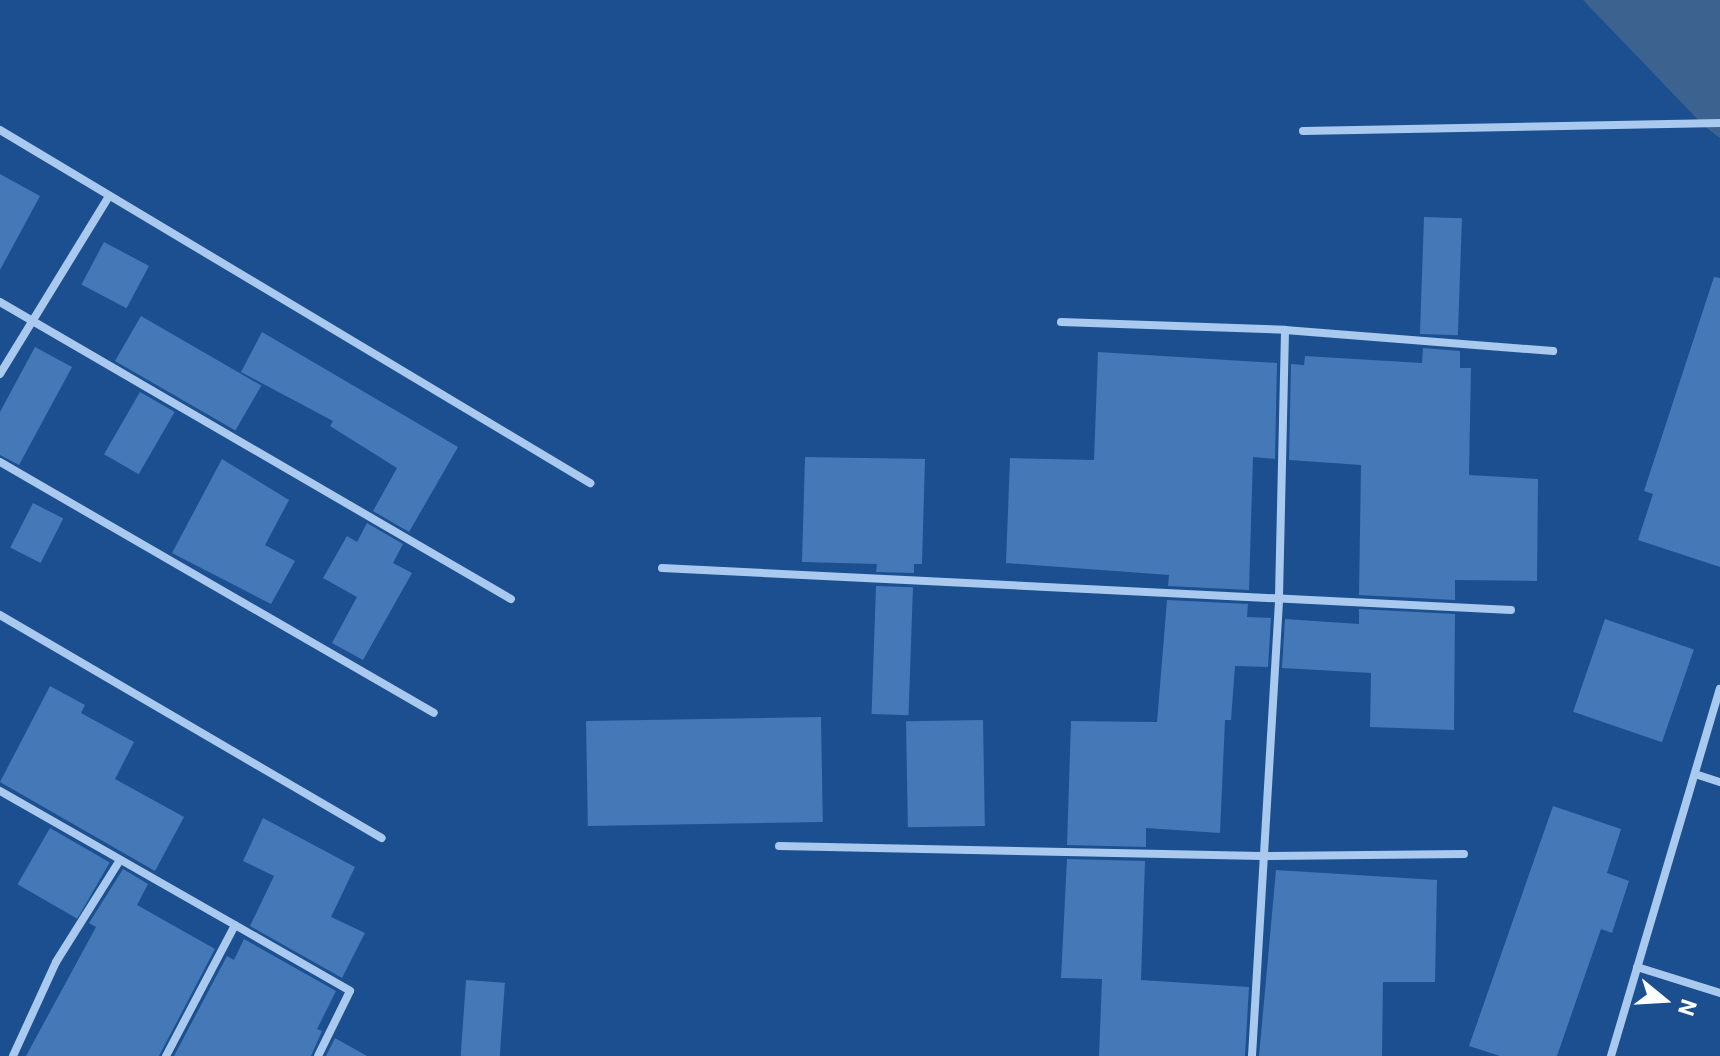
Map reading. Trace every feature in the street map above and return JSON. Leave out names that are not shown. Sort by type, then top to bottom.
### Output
[{"type":"street","points":[[1303,131],[1720,123]]},
{"type":"street","points":[[0,130],[590,483]]},
{"type":"street","points":[[0,374],[109,196]]},
{"type":"street","points":[[0,302],[511,599]]},
{"type":"street","points":[[1061,322],[1285,330],[1553,351]]},
{"type":"street","points":[[1252,1056],[1279,596],[1285,330]]},
{"type":"street","points":[[0,462],[434,713]]},
{"type":"street","points":[[662,568],[1279,596],[1511,610]]},
{"type":"street","points":[[0,615],[382,838]]},
{"type":"street","points":[[1611,1056],[1720,689]]},
{"type":"street","points":[[1695,774],[1720,782]]},
{"type":"street","points":[[0,791],[350,991],[318,1056]]},
{"type":"street","points":[[779,846],[1262,856],[1464,854]]},
{"type":"street","points":[[13,1056],[56,962],[120,860]]},
{"type":"street","points":[[166,1056],[235,925]]},
{"type":"street","points":[[1637,967],[1720,993]]},
{"type":"water","points":[[1583,0],[1720,0],[1720,138],[1704,126]]},
{"type":"building","points":[[0,174],[40,196],[0,270]]},
{"type":"building","points":[[1424,217],[1462,218],[1458,335],[1420,334]]},
{"type":"building","points":[[104,242],[149,266],[126,308],[81,284]]},
{"type":"building","points":[[1714,277],[1720,278],[1720,567],[1638,540],[1653,494],[1644,491]]},
{"type":"building","points":[[141,316],[261,386],[235,431],[115,361]]},
{"type":"building","points":[[262,332],[458,447],[409,532],[373,511],[397,468],[330,426],[333,421],[241,372]]},
{"type":"building","points":[[35,347],[72,367],[19,465],[0,455],[0,412]]},
{"type":"building","points":[[1423,348],[1460,351],[1460,368],[1471,368],[1469,475],[1538,479],[1537,581],[1455,580],[1455,600],[1359,595],[1361,465],[1289,460],[1291,364],[1304,365],[1305,356],[1422,363]]},
{"type":"building","points":[[1098,352],[1277,363],[1275,459],[1253,457],[1249,590],[1168,586],[1169,575],[1006,563],[1010,458],[1094,460]]},
{"type":"building","points":[[140,392],[175,412],[139,474],[104,454]]},
{"type":"building","points":[[805,457],[925,459],[922,564],[914,564],[914,573],[876,572],[877,564],[802,562]]},
{"type":"building","points":[[222,459],[289,500],[265,545],[295,561],[271,604],[172,553]]},
{"type":"building","points":[[33,503],[63,518],[41,563],[10,548]]},
{"type":"building","points":[[367,523],[403,544],[393,563],[412,573],[363,660],[332,643],[357,597],[323,578],[347,536],[357,542]]},
{"type":"building","points":[[876,586],[913,587],[909,715],[872,714]]},
{"type":"building","points":[[1167,600],[1248,604],[1247,617],[1271,618],[1268,667],[1235,666],[1231,720],[1225,720],[1220,833],[1146,828],[1146,847],[1067,845],[1071,721],[1157,722]]},
{"type":"building","points":[[1359,609],[1455,614],[1454,730],[1370,727],[1371,673],[1282,668],[1285,619],[1359,624]]},
{"type":"building","points":[[1605,619],[1694,650],[1662,742],[1573,712]]},
{"type":"building","points":[[50,686],[85,705],[81,713],[134,742],[115,779],[184,817],[155,871],[0,782]]},
{"type":"building","points":[[821,717],[823,822],[588,826],[586,721]]},
{"type":"building","points":[[983,720],[985,826],[908,827],[906,721]]},
{"type":"building","points":[[1553,806],[1621,829],[1607,873],[1629,881],[1612,933],[1601,929],[1557,1056],[1500,1056],[1469,1046]]},
{"type":"building","points":[[263,818],[355,867],[331,917],[365,933],[342,978],[250,926],[274,876],[243,861]]},
{"type":"building","points":[[50,828],[110,862],[77,919],[18,884]]},
{"type":"building","points":[[1067,859],[1145,861],[1141,980],[1249,987],[1245,1056],[1099,1056],[1102,979],[1061,978]]},
{"type":"building","points":[[123,869],[148,884],[137,905],[215,949],[159,1056],[26,1056],[96,927],[89,923]]},
{"type":"building","points":[[1276,870],[1437,880],[1435,982],[1383,982],[1382,1056],[1259,1056]]},
{"type":"building","points":[[244,939],[336,991],[317,1029],[322,1031],[311,1056],[174,1056],[227,956],[234,960]]},
{"type":"building","points":[[466,980],[505,983],[500,1056],[461,1056]]},
{"type":"building","points":[[335,1038],[367,1056],[326,1056]]}]
